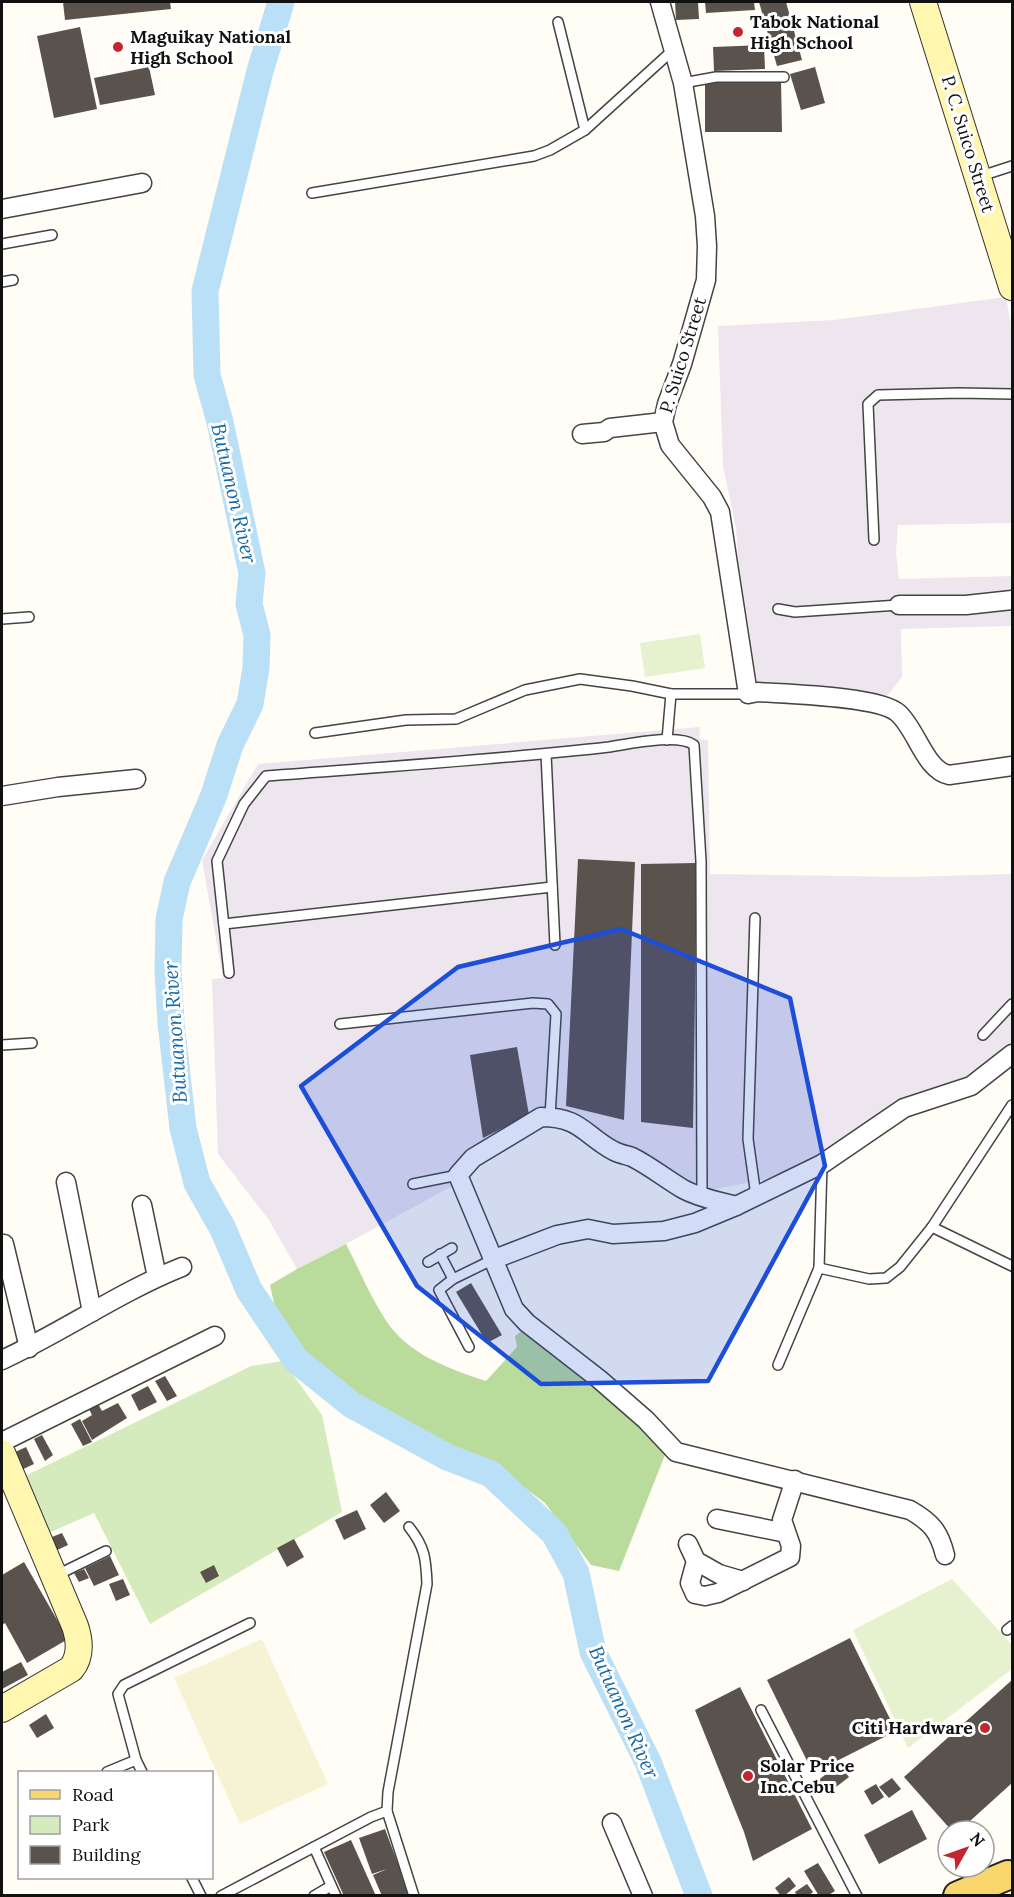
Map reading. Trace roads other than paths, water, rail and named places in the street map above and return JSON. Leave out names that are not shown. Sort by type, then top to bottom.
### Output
[{"type":"main road","points":[[958,1896],[1010,1872]]},
{"type":"main road","points":[[986,1896],[1010,1872]]},
{"type":"street","name":"P. Suico Street","points":[[660,2],[683,82],[705,216],[707,246],[705,280],[663,422],[670,445],[712,497],[720,512],[748,694]]},
{"type":"street","name":"P. C. Suico Street","points":[[923,2],[1012,284]]},
{"type":"street","points":[[2,209],[142,183]]},
{"type":"street","points":[[582,434],[603,432],[610,428],[663,422]]},
{"type":"street","points":[[898,605],[966,605],[1012,600]]},
{"type":"street","points":[[748,694],[758,692],[817,696],[882,704],[898,713],[919,742],[934,769],[943,774],[1012,766]]},
{"type":"street","points":[[2,796],[58,787],[136,779]]},
{"type":"street","points":[[492,1260],[557,1235],[588,1229],[613,1234],[664,1231],[695,1223],[736,1206],[822,1164],[904,1108],[971,1086],[1012,1054]]},
{"type":"street","points":[[736,1206],[684,1190],[632,1157],[616,1152],[576,1124],[549,1117],[541,1117],[473,1158],[458,1175],[514,1309],[527,1323],[599,1379],[646,1420],[676,1452],[910,1510],[932,1526],[940,1537],[945,1555]]},
{"type":"street","points":[[66,1182],[92,1312]]},
{"type":"street","points":[[142,1205],[157,1277]]},
{"type":"street","points":[[4,1244],[28,1348]]},
{"type":"street","points":[[2,1360],[157,1277],[182,1267]]},
{"type":"street","points":[[2,1442],[215,1336]]},
{"type":"street","points":[[2,1453],[55,1576],[77,1632],[79,1645],[76,1660],[70,1669],[2,1708]]},
{"type":"street","points":[[696,1562],[690,1583],[695,1594],[705,1596],[718,1593],[790,1557],[792,1546],[782,1520],[795,1480]]},
{"type":"street","points":[[717,1519],[786,1533]]},
{"type":"street","points":[[688,1545],[696,1562],[719,1574],[743,1581]]},
{"type":"street","points":[[612,1823],[643,1896]]},
{"type":"lane","points":[[558,22],[585,130]]},
{"type":"lane","points":[[312,193],[534,156],[550,150],[585,130],[673,50]]},
{"type":"lane","points":[[683,82],[716,77],[784,77]]},
{"type":"lane","points":[[978,177],[1012,166]]},
{"type":"lane","points":[[2,244],[52,235]]},
{"type":"lane","points":[[2,282],[13,280]]},
{"type":"lane","points":[[874,540],[868,404],[878,395],[1012,394]]},
{"type":"lane","points":[[778,609],[795,612],[898,605]]},
{"type":"lane","points":[[2,619],[28,617]]},
{"type":"lane","points":[[315,733],[406,720],[456,719],[525,690],[580,679],[671,694],[748,694]]},
{"type":"lane","points":[[667,740],[671,694]]},
{"type":"lane","points":[[229,973],[217,861],[244,804],[266,776],[546,754],[667,740],[685,740],[694,745],[701,861],[702,1197]]},
{"type":"lane","points":[[546,754],[555,945]]},
{"type":"lane","points":[[224,924],[552,887]]},
{"type":"lane","points":[[755,918],[748,1139],[756,1196]]},
{"type":"lane","points":[[340,1024],[548,1004],[556,1014],[549,1117]]},
{"type":"lane","points":[[983,1035],[1012,1004]]},
{"type":"lane","points":[[2,1045],[32,1043]]},
{"type":"lane","points":[[819,1269],[870,1280],[886,1278],[900,1267],[932,1227],[1012,1105]]},
{"type":"lane","points":[[778,1365],[819,1269],[822,1164]]},
{"type":"lane","points":[[413,1184],[458,1175]]},
{"type":"lane","points":[[932,1227],[1012,1266]]},
{"type":"lane","points":[[428,1262],[452,1248]]},
{"type":"lane","points":[[440,1254],[453,1280]]},
{"type":"lane","points":[[469,1347],[439,1290],[453,1280],[492,1260]]},
{"type":"lane","points":[[409,1527],[420,1541],[426,1560],[427,1584],[388,1792],[387,1811],[414,1896]]},
{"type":"lane","points":[[55,1576],[106,1551]]},
{"type":"lane","points":[[141,1771],[118,1694],[124,1685],[250,1623]]},
{"type":"lane","points":[[761,1710],[857,1896]]},
{"type":"lane","points":[[111,1771],[136,1760]]},
{"type":"lane","points":[[221,1896],[371,1817],[387,1811]]},
{"type":"lane","points":[[314,1847],[336,1896]]},
{"type":"lane","points":[[192,1879],[201,1896]]},
{"type":"lane","points":[[314,1896],[331,1886]]},
{"type":"waterway","name":"Butuanon River","points":[[281,2],[260,71],[205,291],[207,375],[220,422],[252,573],[249,604],[257,635],[256,668],[250,704],[230,745],[214,795],[177,882],[169,919],[168,971],[171,1023],[183,1128],[197,1183],[223,1229],[249,1290],[296,1360],[352,1405],[447,1457],[491,1474],[554,1533],[576,1573],[593,1652],[648,1762],[699,1896]]},
{"type":"place","name":"Tabok National High School","points":[[738,32]]},
{"type":"place","name":"Maguikay National High School","points":[[118,47]]},
{"type":"place","name":"Citi Hardware","points":[[985,1728]]},
{"type":"place","name":"Solar Price Inc.Cebu","points":[[748,1776]]}]
